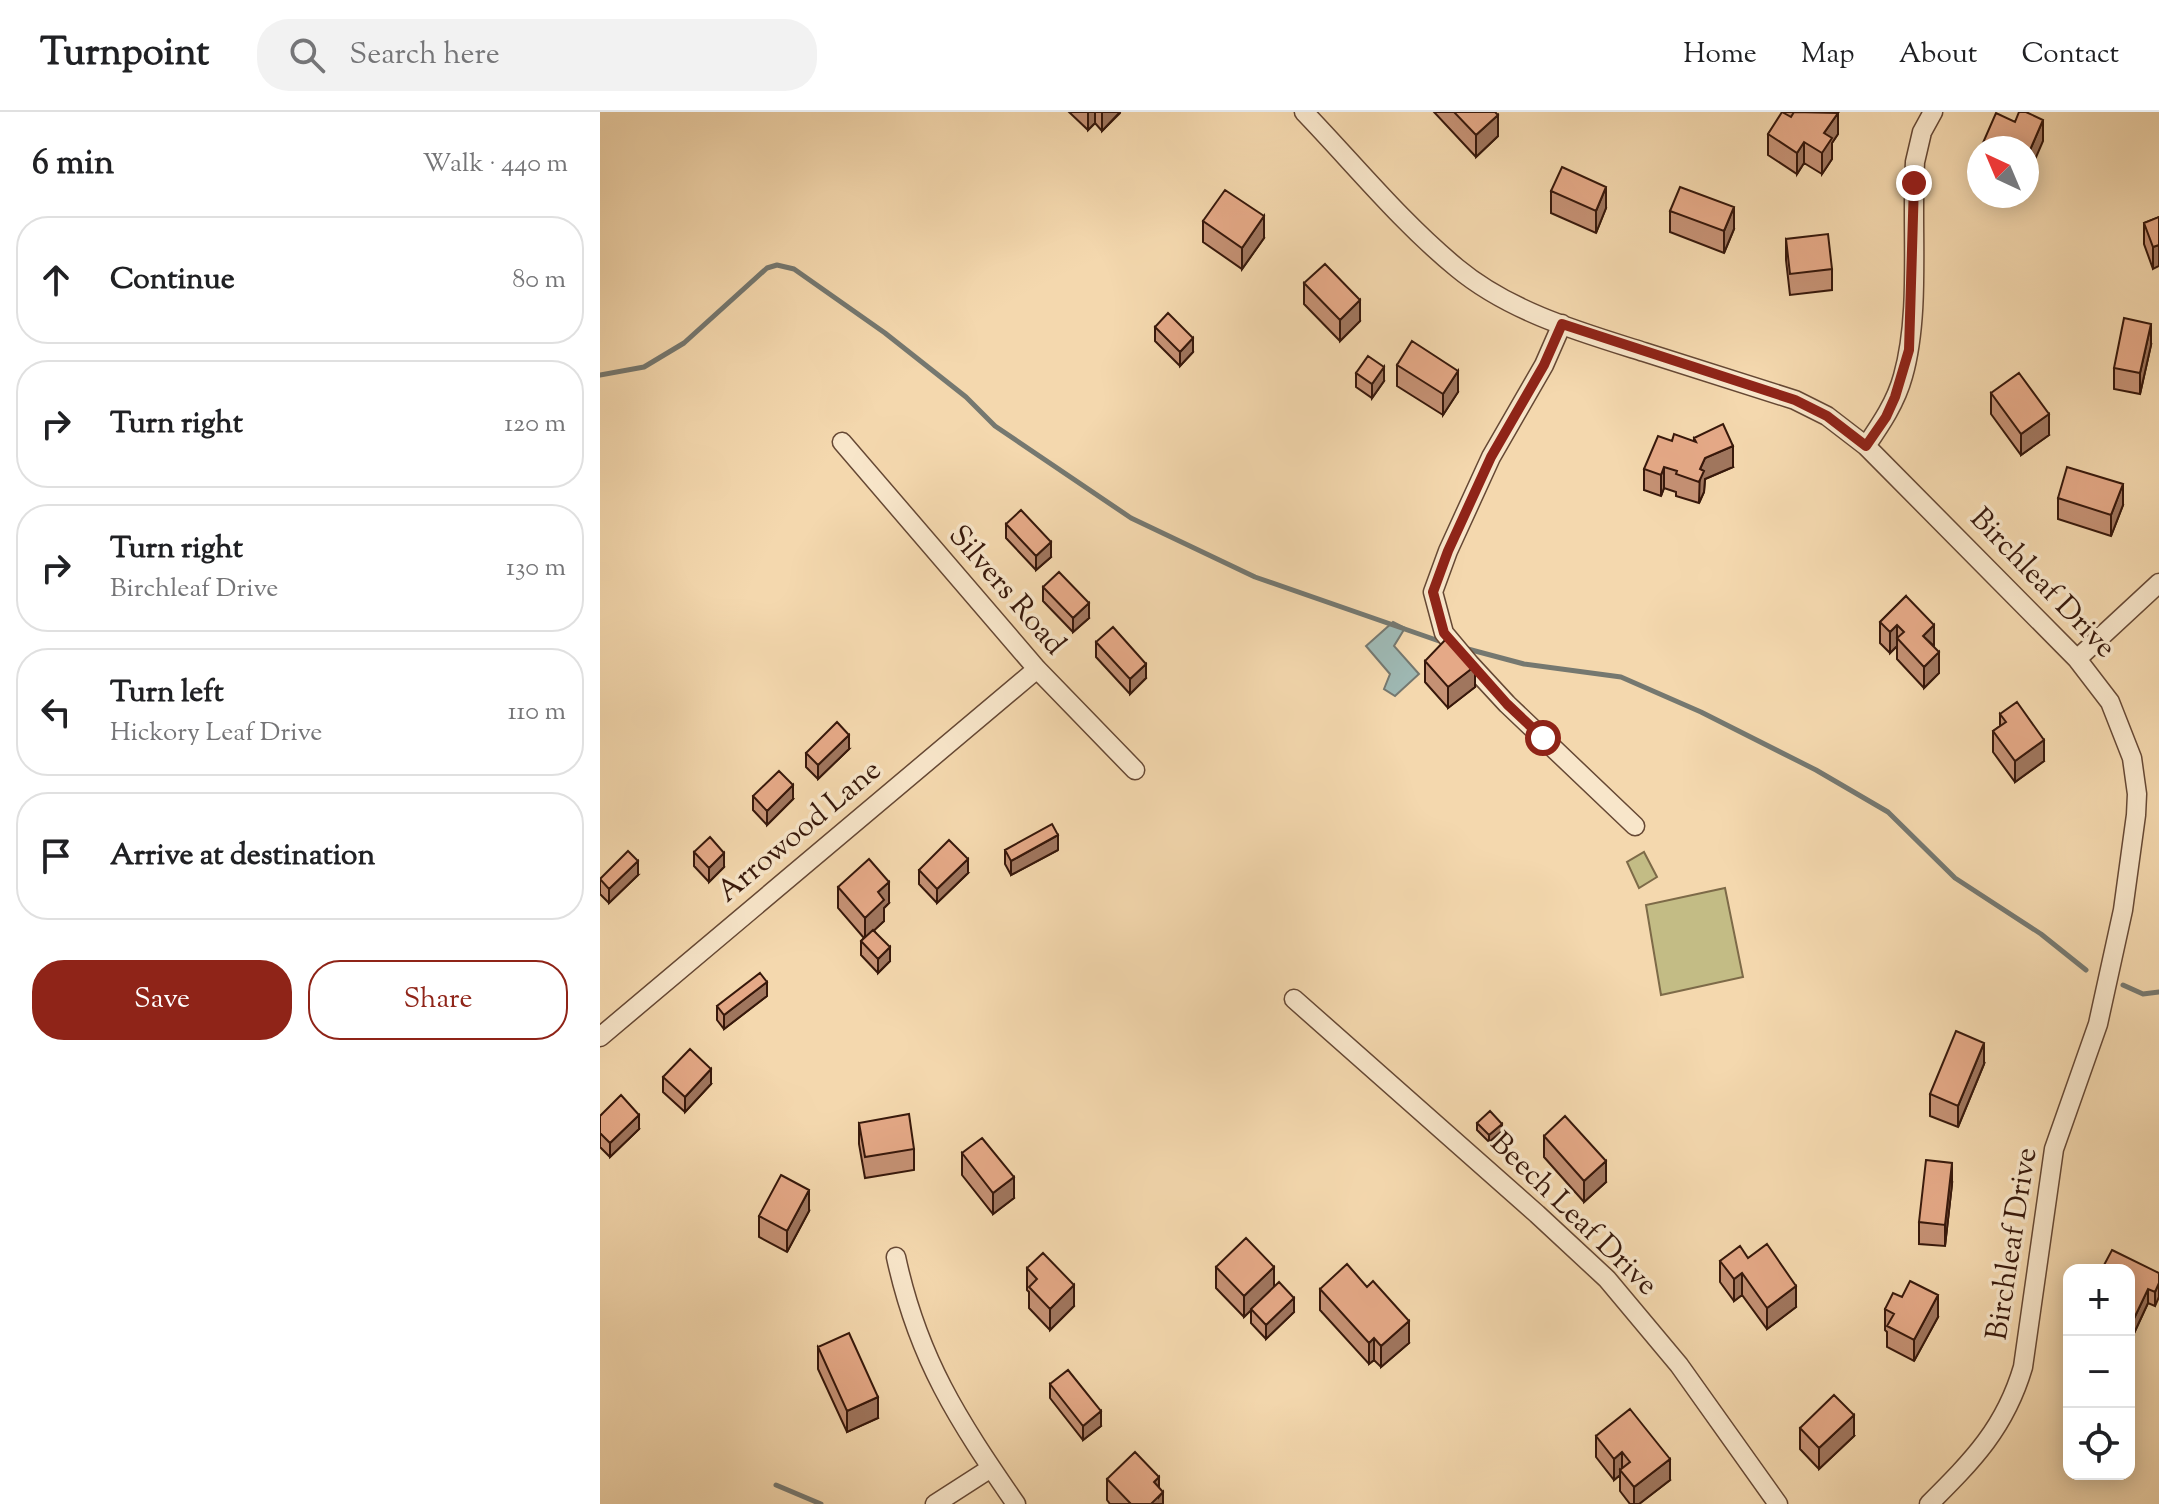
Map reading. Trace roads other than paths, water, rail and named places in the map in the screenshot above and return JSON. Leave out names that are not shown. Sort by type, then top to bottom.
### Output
[{"type":"street","name":"Birchleaf Drive","points":[[1304,112],[1458,269],[1524,310],[1795,400],[1827,416],[1866,446],[2077,659],[2110,702],[2132,758],[2137,794],[2131,866],[2098,1024],[2054,1149],[2029,1334],[2018,1385],[1990,1440],[1929,1504]]},
{"type":"street","points":[[1866,446],[1886,417],[1895,397],[1909,350],[1915,162],[1922,132],[1933,112]]},
{"type":"street","points":[[1562,324],[1544,365],[1491,457],[1448,551],[1433,592],[1444,633],[1470,664],[1507,704],[1635,826]]},
{"type":"street","name":"Silvers Road","points":[[842,442],[1037,669],[1135,770]]},
{"type":"street","points":[[2077,659],[2159,583]]},
{"type":"street","name":"Arrowood Lane","points":[[600,1037],[1037,669]]},
{"type":"street","name":"Beech Leaf Drive","points":[[1294,999],[1607,1279],[1679,1365],[1778,1504]]},
{"type":"street","points":[[896,1257],[905,1298],[924,1353],[952,1407],[1016,1504]]},
{"type":"street","points":[[935,1504],[991,1468]]},
{"type":"water","points":[[1393,622],[1405,628],[1394,646],[1419,674],[1395,696],[1384,689],[1390,674],[1366,646]]},
{"type":"waterway","points":[[600,375],[644,367],[684,343],[767,268],[777,265],[794,269],[885,333],[966,397],[995,426],[1131,518],[1255,577],[1442,642]]},
{"type":"waterway","points":[[1464,648],[1524,664],[1621,677],[1701,712],[1816,770],[1888,812],[1955,878],[2041,934],[2086,970]]},
{"type":"waterway","points":[[2123,985],[2143,994],[2159,992]]},
{"type":"waterway","points":[[776,1485],[821,1504]]}]
